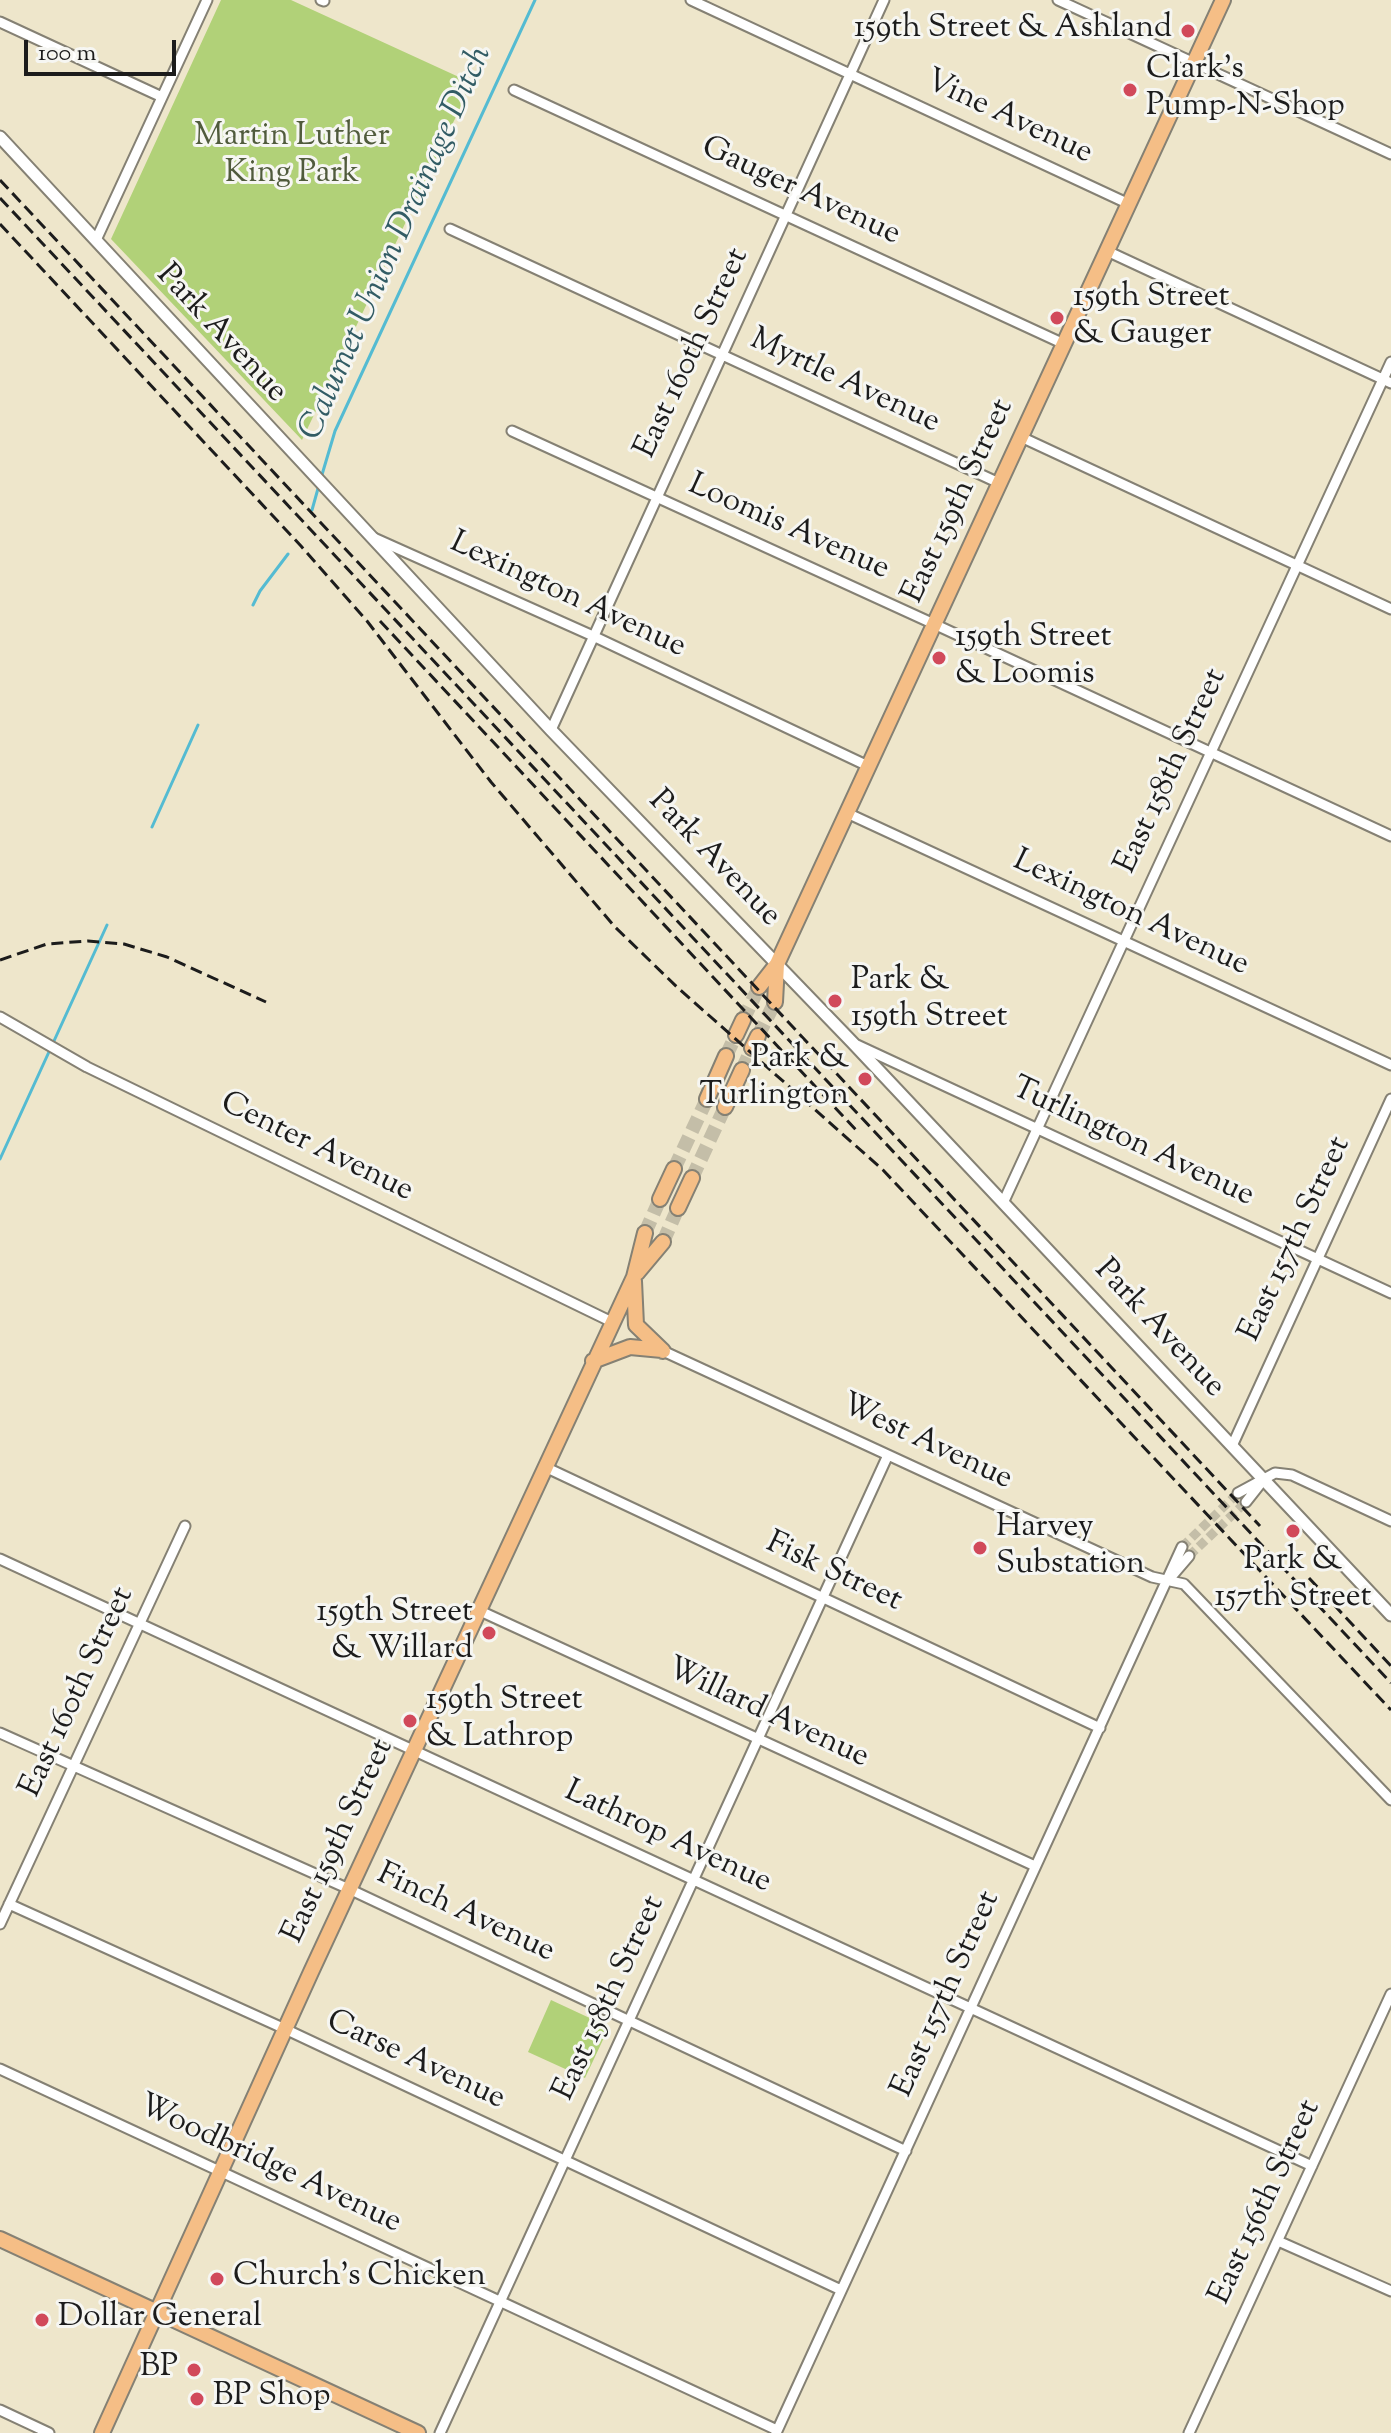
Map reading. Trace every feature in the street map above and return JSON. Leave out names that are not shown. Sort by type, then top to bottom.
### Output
[{"type":"main road","name":"East 159th Street","points":[[759,987],[777,964],[1223,0]]},
{"type":"main road","name":"East 159th Street","points":[[775,1002],[777,964]]},
{"type":"main road","points":[[736,1035],[743,1020]]},
{"type":"main road","points":[[707,1099],[726,1056]]},
{"type":"main road","points":[[725,1107],[742,1070]]},
{"type":"main road","points":[[660,1199],[674,1169]]},
{"type":"main road","points":[[678,1208],[692,1178]]},
{"type":"main road","name":"East 159th Street","points":[[102,2433],[349,1889],[634,1277],[645,1233]]},
{"type":"main road","name":"East 159th Street","points":[[634,1277],[663,1242]]},
{"type":"main road","points":[[634,1277],[636,1325],[663,1351]]},
{"type":"main road","points":[[593,1361],[630,1347],[663,1351]]},
{"type":"main road","points":[[0,2239],[418,2433]]},
{"type":"street","points":[[96,240],[207,0]]},
{"type":"street","name":"Vine Avenue","points":[[691,0],[1129,204]]},
{"type":"street","name":"East 160th Street","points":[[551,730],[884,0]]},
{"type":"street","points":[[1058,0],[1391,154]]},
{"type":"street","points":[[0,22],[162,97]]},
{"type":"street","name":"Gauger Avenue","points":[[514,90],[1064,344]]},
{"type":"street","name":"Park Avenue","points":[[0,137],[551,730],[852,1042],[1391,1615]]},
{"type":"street","name":"Myrtle Avenue","points":[[450,229],[999,483]]},
{"type":"street","points":[[1107,251],[1387,381]]},
{"type":"street","name":"East 158th Street","points":[[1003,1203],[1297,565],[1387,381],[1391,362]]},
{"type":"street","name":"Loomis Avenue","points":[[512,431],[1391,836]]},
{"type":"street","points":[[1021,437],[1391,609]]},
{"type":"street","name":"Lexington Avenue","points":[[374,538],[593,636],[868,766]]},
{"type":"street","name":"Lexington Avenue","points":[[847,813],[1391,1065]]},
{"type":"street","name":"Center Avenue","points":[[0,1017],[67,1056],[612,1322]]},
{"type":"street","name":"Turlington Avenue","points":[[852,1042],[1391,1293]]},
{"type":"street","name":"East 157th Street","points":[[1232,1446],[1391,1099]]},
{"type":"street","name":"West Avenue","points":[[663,1351],[1152,1577],[1184,1584],[1391,1800]]},
{"type":"street","name":"East 158th Street","points":[[440,2433],[888,1455]]},
{"type":"street","name":"Fisk Street","points":[[545,1467],[1100,1728]]},
{"type":"street","points":[[1238,1493],[1275,1473],[1292,1475],[1391,1521]]},
{"type":"street","points":[[1246,1502],[1263,1480]]},
{"type":"street","name":"East 160th Street","points":[[0,1924],[185,1526]]},
{"type":"street","name":"East 157th Street","points":[[777,2431],[1182,1547]]},
{"type":"street","name":"East 157th Street","points":[[1169,1579],[1189,1556]]},
{"type":"street","name":"Lathrop Avenue","points":[[0,1559],[1312,2166]]},
{"type":"street","name":"Willard Avenue","points":[[478,1610],[1035,1866]]},
{"type":"street","name":"Finch Avenue","points":[[0,1733],[349,1889],[906,2151]]},
{"type":"street","name":"Carse Avenue","points":[[9,1904],[285,2029],[841,2290]]},
{"type":"street","name":"East 156th Street","points":[[1189,2433],[1391,1994]]},
{"type":"street","name":"Woodbridge Avenue","points":[[0,2069],[777,2431]]},
{"type":"street","points":[[1278,2241],[1391,2291]]},
{"type":"street","points":[[0,2410],[49,2433]]},
{"type":"green space","name":"Martin Luther King Park","points":[[221,0],[291,0],[472,83],[302,440],[111,239]]},
{"type":"green space","points":[[551,2000],[609,2027],[585,2078],[528,2052]]},
{"type":"waterway","name":"Calumet Union Drainage Ditch","points":[[321,478],[335,431],[535,0]]},
{"type":"waterway","name":"Calumet Union Drainage Ditch","points":[[312,510],[319,485]]},
{"type":"waterway","name":"Calumet Union Drainage Ditch","points":[[253,605],[288,554]]},
{"type":"waterway","name":"Calumet Union Drainage Ditch","points":[[152,827],[198,725]]},
{"type":"waterway","name":"Calumet Union Drainage Ditch","points":[[0,1159],[107,925]]},
{"type":"tunnel","points":[[743,1020],[759,987]]},
{"type":"tunnel","points":[[758,1036],[775,1002]]},
{"type":"tunnel","points":[[726,1056],[736,1035]]},
{"type":"tunnel","points":[[742,1070],[752,1048]]},
{"type":"tunnel","points":[[674,1169],[707,1099]]},
{"type":"tunnel","points":[[692,1178],[725,1107]]},
{"type":"tunnel","points":[[645,1233],[660,1199]]},
{"type":"tunnel","points":[[663,1242],[678,1208]]},
{"type":"tunnel","points":[[1182,1547],[1238,1493]]},
{"type":"tunnel","points":[[1189,1556],[1246,1502]]},
{"type":"railway","points":[[0,180],[1260,1526]]},
{"type":"railway","points":[[0,198],[1391,1683]]},
{"type":"railway","points":[[0,224],[301,546],[367,621],[491,782],[615,927],[677,987],[883,1170],[1391,1710]]},
{"type":"railway","points":[[380,621],[856,1130]]},
{"type":"railway","points":[[0,960],[47,944],[88,941],[124,944],[167,957],[266,1002]]},
{"type":"railway","points":[[1309,1578],[1391,1666]]},
{"type":"place","name":"159th Street & Ashland","points":[[1188,31]]},
{"type":"place","name":"Clark's Pump-N-Shop","points":[[1130,90]]},
{"type":"place","name":"159th Street & Gauger","points":[[1057,318]]},
{"type":"place","name":"159th Street & Loomis","points":[[939,658]]},
{"type":"place","name":"Park & 159th Street","points":[[835,1001]]},
{"type":"place","name":"Park & Turlington","points":[[865,1079]]},
{"type":"place","name":"Park & 157th Street","points":[[1293,1531]]},
{"type":"place","name":"Harvey Substation","points":[[980,1548]]},
{"type":"place","name":"159th Street & Willard","points":[[489,1633]]},
{"type":"place","name":"159th Street & Lathrop","points":[[410,1721]]},
{"type":"place","name":"Church's Chicken","points":[[217,2279]]},
{"type":"place","name":"Dollar General","points":[[42,2320]]},
{"type":"place","name":"BP","points":[[194,2370]]},
{"type":"place","name":"BP Shop","points":[[197,2399]]}]
